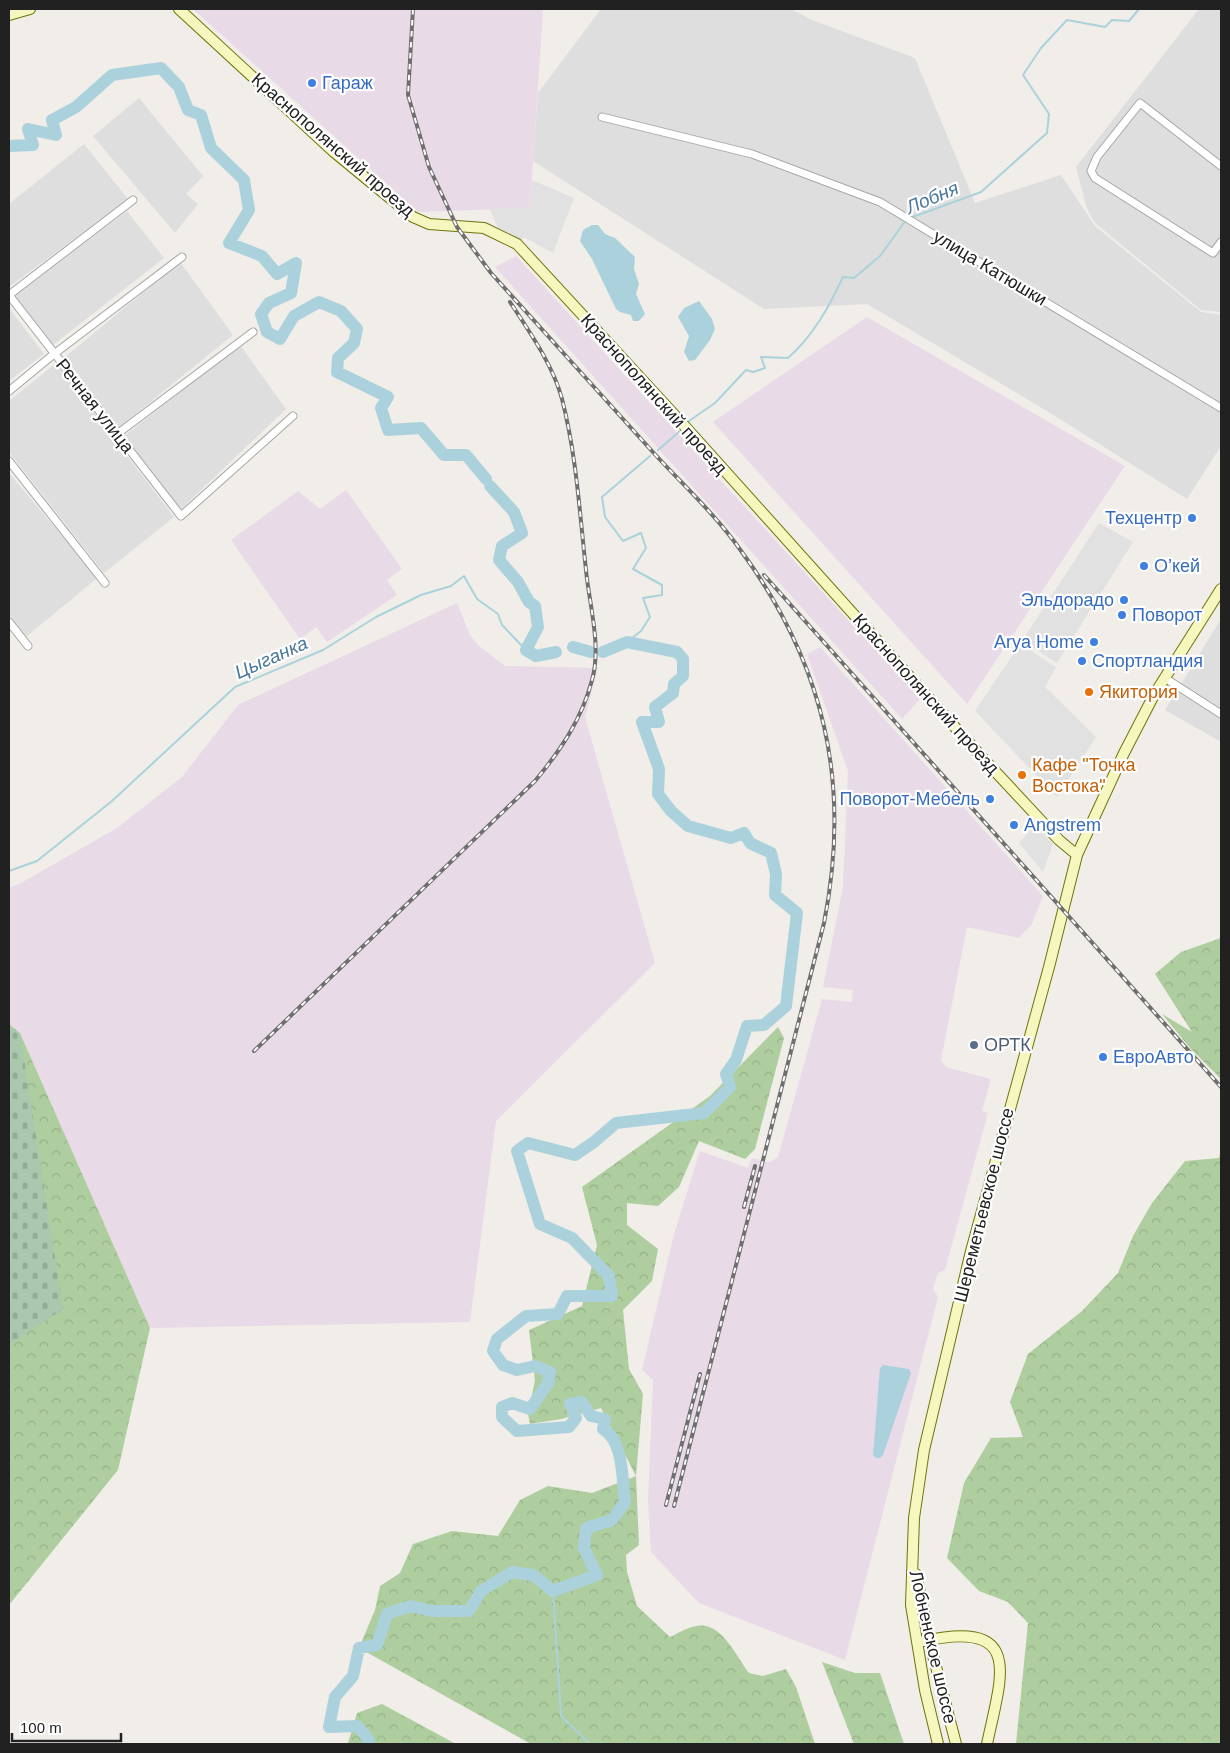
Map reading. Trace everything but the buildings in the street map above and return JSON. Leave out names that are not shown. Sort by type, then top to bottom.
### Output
[{"type":"main road","points":[[9,15],[30,9]]},
{"type":"main road","name":"Краснополянский проезд","points":[[179,9],[334,152],[413,217],[429,224],[484,228],[517,244],[681,422],[979,754],[1060,840],[1077,855]]},
{"type":"main road","name":"Шереметьевское шоссе","points":[[912,1558],[915,1510],[930,1424],[971,1251],[1049,967],[1077,855],[1124,753],[1164,678],[1221,589]]},
{"type":"main road","name":"Лобненское шоссе","points":[[912,1558],[956,1744]]},
{"type":"main road","name":"Лобненское шоссе","points":[[912,1558],[911,1605],[916,1642],[938,1744]]},
{"type":"main road","points":[[916,1642],[966,1635],[978,1636],[996,1652],[1000,1660],[1001,1673],[987,1744]]},
{"type":"street","points":[[1221,166],[1140,103],[1097,157],[1091,171],[1095,178],[1213,253],[1221,242]]},
{"type":"street","name":"улица Катюшки","points":[[602,117],[752,154],[880,202],[1221,408]]},
{"type":"street","points":[[9,295],[133,200]]},
{"type":"street","points":[[9,391],[54,354],[182,257]]},
{"type":"street","name":"Речная улица","points":[[9,295],[181,516],[293,416]]},
{"type":"street","points":[[118,434],[253,332]]},
{"type":"street","points":[[9,461],[106,583]]},
{"type":"street","points":[[9,622],[28,646]]},
{"type":"street","points":[[1164,678],[1221,714]]},
{"type":"shaded area","points":[[193,9],[543,9],[530,208],[418,212]]},
{"type":"shaded area","points":[[601,9],[791,9],[812,20],[915,58],[975,203],[1061,175],[1095,226],[1201,312],[1221,315],[1221,446],[1187,499],[1047,411],[867,304],[764,309],[533,161],[538,93]]},
{"type":"shaded area","points":[[1199,9],[1221,9],[1221,312],[1201,310],[1095,223],[1087,209],[1076,167]]},
{"type":"shaded area","points":[[139,98],[203,176],[186,194],[198,204],[175,233],[93,136]]},
{"type":"shaded area","points":[[84,144],[128,199],[9,287],[9,204]]},
{"type":"shaded area","points":[[532,180],[574,198],[553,253],[524,237],[521,243],[505,235],[498,228],[490,209],[530,207]]},
{"type":"shaded area","points":[[127,211],[164,258],[53,345],[15,296]]},
{"type":"shaded area","points":[[516,256],[920,699],[902,719],[495,267]]},
{"type":"shaded area","points":[[180,262],[233,335],[118,428],[65,357]]},
{"type":"shaded area","points":[[9,308],[44,354],[9,381]]},
{"type":"shaded area","points":[[867,317],[1125,466],[967,704],[713,422]]},
{"type":"shaded area","points":[[240,345],[286,409],[180,510],[124,436]]},
{"type":"shaded area","points":[[56,363],[174,517],[104,573],[9,452],[9,401]]},
{"type":"shaded area","points":[[9,473],[97,578],[26,637],[9,615]]},
{"type":"shaded area","points":[[346,490],[402,569],[387,580],[397,595],[327,642],[316,627],[300,639],[231,540],[298,491],[320,509]]},
{"type":"shaded area","points":[[1099,523],[1133,542],[1057,663],[1022,641]]},
{"type":"shaded area","points":[[457,603],[470,635],[479,646],[505,666],[598,668],[585,717],[655,963],[496,1121],[470,1322],[150,1328],[20,1033],[9,1024],[9,888],[117,828],[182,777],[238,705]]},
{"type":"shaded area","points":[[1221,619],[1221,742],[1165,710]]},
{"type":"shaded area","points":[[1020,644],[1056,667],[1045,687],[1096,737],[1057,797],[975,711]]},
{"type":"shaded area","points":[[820,647],[1043,896],[1032,924],[1019,938],[967,927],[941,1060],[946,1067],[991,1079],[982,1111],[988,1113],[945,1270],[938,1273],[933,1289],[938,1297],[845,1660],[699,1603],[651,1552],[648,1500],[653,1380],[642,1370],[674,1234],[700,1151],[748,1168],[752,1158],[770,1162],[778,1157],[822,999],[852,1002],[853,990],[823,987],[843,887],[848,771],[807,654]]},
{"type":"shaded area","points":[[1035,825],[1053,844],[1043,872],[1019,843]]},
{"type":"green space","points":[[1221,938],[1221,1079],[1190,1048],[1162,1014],[1192,1032],[1155,974],[1181,952]]},
{"type":"green space","points":[[9,1024],[20,1033],[150,1328],[118,1470],[9,1605]]},
{"type":"green space","points":[[9,1027],[20,1033],[63,1309],[9,1345]]},
{"type":"green space","points":[[778,1027],[784,1038],[755,1149],[745,1159],[699,1141],[679,1187],[658,1206],[627,1203],[627,1225],[658,1249],[652,1281],[623,1310],[629,1369],[643,1394],[636,1476],[601,1408],[561,1419],[530,1424],[528,1414],[535,1380],[529,1330],[582,1306],[597,1245],[582,1187],[710,1096]]},
{"type":"green space","points":[[1221,1149],[1221,1744],[1016,1744],[1028,1623],[1008,1602],[979,1591],[947,1558],[964,1483],[991,1438],[1023,1437],[1010,1402],[1028,1354],[1082,1311],[1118,1273],[1133,1236],[1152,1203],[1185,1161],[1219,1158]]},
{"type":"green space","points":[[636,1476],[639,1545],[626,1555],[627,1572],[637,1606],[670,1637],[692,1627],[702,1625],[711,1628],[719,1633],[733,1648],[749,1673],[763,1676],[786,1669],[796,1687],[815,1744],[531,1744],[359,1648],[375,1610],[380,1586],[400,1573],[413,1544],[452,1531],[498,1536],[520,1500],[548,1486],[592,1493]]},
{"type":"green space","points":[[822,1662],[855,1673],[880,1673],[904,1744],[854,1744]]},
{"type":"green space","points":[[382,1704],[456,1744],[342,1744],[348,1743],[357,1713]]},
{"type":"water","points":[[592,225],[598,225],[605,234],[615,238],[635,257],[634,269],[639,284],[636,294],[645,314],[639,321],[633,321],[631,315],[616,309],[592,259],[580,241],[583,230]]},
{"type":"water","points":[[699,301],[712,319],[715,329],[710,340],[695,360],[689,361],[684,352],[689,336],[678,317],[684,308]]},
{"type":"water","points":[[883,1365],[909,1369],[911,1373],[883,1455],[880,1458],[876,1458],[873,1455],[880,1368]]},
{"type":"waterway","name":"Лобня","points":[[910,218],[981,192],[1047,133],[1049,114],[1023,75],[1041,48],[1067,20],[1105,27],[1112,20],[1129,21],[1139,9]]},
{"type":"waterway","points":[[9,146],[33,145],[28,129],[56,135],[52,120],[76,107],[112,75],[161,68],[179,87],[188,110],[201,115],[211,148],[244,180],[249,210],[229,243],[262,256],[277,274],[296,263],[291,293],[269,303],[261,314],[267,332],[280,339],[294,316],[319,302],[341,311],[357,329],[354,343],[338,358],[337,372],[388,397],[381,408],[388,430],[421,428],[444,455],[466,455],[486,479]]},
{"type":"waterway","name":"Лобня","points":[[689,421],[715,403],[746,370],[753,372],[765,368],[761,357],[788,358],[820,321],[843,277],[854,278],[880,256],[906,220]]},
{"type":"waterway","name":"Лобня","points":[[658,450],[680,431]]},
{"type":"waterway","name":"Лобня","points":[[627,642],[641,631],[650,617],[643,598],[662,595],[662,585],[633,569],[646,548],[641,533],[623,541],[605,517],[602,497],[650,456]]},
{"type":"waterway","points":[[490,486],[514,512],[522,533],[502,546],[499,560],[518,582],[529,602],[535,606],[538,627],[526,650],[536,656],[556,652]]},
{"type":"waterway","name":"Цыганка","points":[[9,871],[37,861],[112,801],[235,687],[323,650],[376,617],[421,595],[451,586],[464,576],[477,599],[498,614],[502,625],[526,650]]},
{"type":"waterway","points":[[370,1744],[367,1737],[357,1726],[329,1727],[335,1697],[353,1676],[359,1648],[377,1645],[387,1614],[410,1606],[432,1611],[469,1611],[481,1591],[512,1572],[533,1575],[553,1591],[597,1575],[584,1548],[586,1528],[612,1520],[625,1502],[621,1462],[615,1442],[603,1429],[605,1419],[591,1416],[582,1402],[570,1404],[576,1418],[569,1427],[517,1431],[502,1417],[502,1407],[512,1403],[530,1409],[548,1383],[550,1372],[535,1366],[517,1370],[503,1365],[493,1351],[497,1339],[526,1316],[558,1314],[567,1296],[612,1296],[609,1276],[572,1238],[540,1224],[517,1151],[528,1143],[575,1155],[616,1123],[704,1113],[730,1087],[726,1074],[736,1060],[747,1026],[764,1025],[786,1006],[797,913],[775,895],[776,874],[771,853],[750,843],[744,833],[731,838],[688,826],[671,811],[658,794],[659,769],[642,722],[659,722],[655,707],[673,693],[674,684],[683,676],[683,659],[677,652],[627,642],[603,652]]},
{"type":"waterway","points":[[573,647],[591,652]]},
{"type":"waterway","points":[[553,1591],[561,1716],[590,1744]]},
{"type":"railway","points":[[413,9],[408,95],[429,167],[457,227],[491,273],[651,450],[708,510],[739,548],[768,591],[792,635],[811,680],[824,726],[832,773],[834,821],[832,871],[824,923],[674,1506]]},
{"type":"railway","points":[[254,1051],[535,781],[569,734],[588,694],[596,656],[593,616],[587,579],[578,488],[567,421],[553,374],[540,349],[510,302]]},
{"type":"railway","points":[[764,575],[1221,1087]]},
{"type":"railway","points":[[744,1207],[755,1166]]},
{"type":"railway","points":[[666,1505],[700,1374]]},
{"type":"place","name":"Гараж","points":[[312,83]]},
{"type":"place","name":"Техцентр","points":[[1192,518]]},
{"type":"place","name":"О’кей","points":[[1144,566]]},
{"type":"place","name":"Эльдорадо","points":[[1124,600]]},
{"type":"place","name":"Поворот","points":[[1122,615]]},
{"type":"place","name":"Arya Home","points":[[1094,642]]},
{"type":"place","name":"Спортландия","points":[[1082,661]]},
{"type":"place","name":"Якитория","points":[[1089,692]]},
{"type":"place","name":"Кафе \"Точка Востока\"","points":[[1022,775]]},
{"type":"place","name":"Поворот-Мебель","points":[[990,799]]},
{"type":"place","name":"Angstrem","points":[[1014,825]]},
{"type":"place","name":"ОРТК","points":[[974,1045]]},
{"type":"place","name":"ЕвроАвто","points":[[1103,1057]]}]
